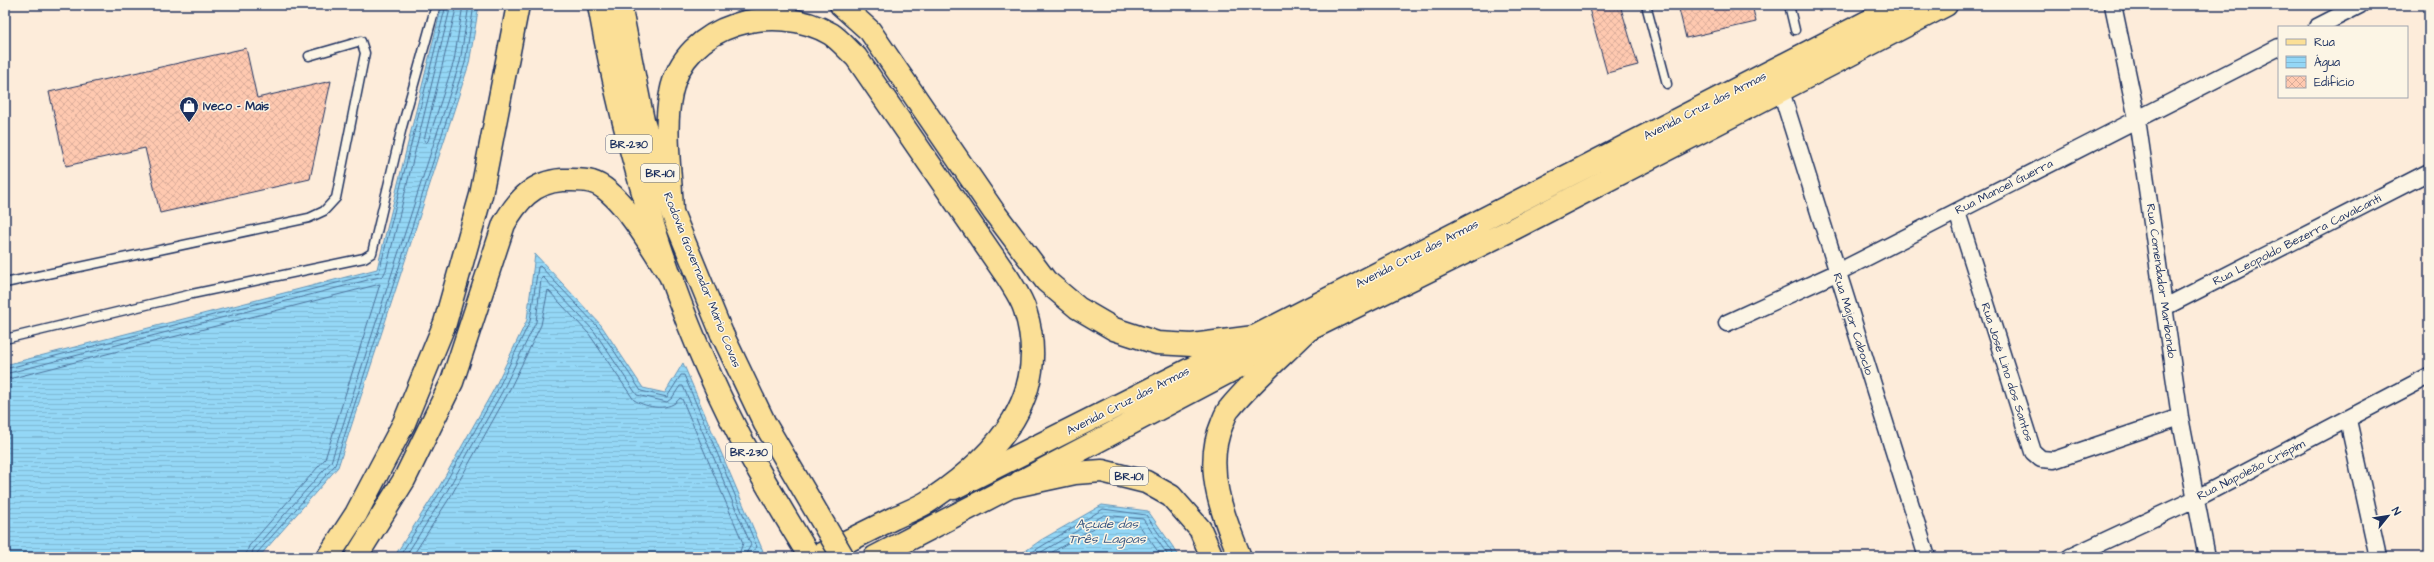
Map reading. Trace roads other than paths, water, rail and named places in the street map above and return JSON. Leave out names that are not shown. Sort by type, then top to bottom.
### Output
[{"type":"main road","points":[[328,557],[356,514],[404,423],[445,323],[481,196],[518,5]]},
{"type":"main road","name":"BR-230","points":[[599,5],[610,70],[624,128],[673,280],[697,342],[740,437],[810,557]]},
{"type":"main road","name":"Rodovia Governador Mário Covas","points":[[620,5],[643,121],[672,212],[722,334],[765,424],[842,557]]},
{"type":"main road","points":[[841,5],[870,32],[994,212],[1046,281],[1078,308],[1114,329],[1157,343],[1192,345],[1254,337]]},
{"type":"main road","name":"Avenida Cruz das Armas","points":[[932,499],[1254,337],[1900,5]]},
{"type":"main road","name":"Avenida Cruz das Armas","points":[[1010,487],[1308,330],[1515,228],[1946,5]]},
{"type":"main road","points":[[672,212],[668,121],[671,92],[679,68],[694,51],[713,35],[741,22],[767,18],[801,22],[832,34],[856,57],[1008,278],[1025,309],[1032,344],[1031,371],[1025,398],[1015,419],[998,444],[932,499],[815,557]]},
{"type":"main road","points":[[356,557],[404,480],[452,382],[504,224],[514,206],[526,194],[540,185],[556,181],[574,180],[593,182],[609,191],[622,205],[673,280]]},
{"type":"main road","points":[[1240,557],[1225,521],[1217,492],[1214,454],[1218,434],[1228,409],[1308,330]]},
{"type":"main road","name":"BR-101","points":[[875,557],[1010,487],[1075,473],[1102,470],[1128,476],[1171,496],[1200,529],[1212,557]]},
{"type":"street","name":"Rua Comendador Maribondo","points":[[2113,5],[2137,119],[2180,417],[2197,498],[2207,557]]},
{"type":"street","points":[[2319,26],[2360,5]]},
{"type":"street","name":"Rua Manoel Guerra","points":[[1727,323],[1836,273],[2278,47]]},
{"type":"street","name":"Rua Major Caboclo","points":[[1781,91],[1836,273],[1927,557]]},
{"type":"street","name":"Rua Leopoldo Bezerra Cavalcanti","points":[[2165,307],[2429,172]]},
{"type":"street","name":"Rua José Lino dos Santos","points":[[1957,212],[2033,452],[2041,459],[2054,460],[2180,417]]},
{"type":"street","name":"Rua Napoleão Crispim","points":[[2070,557],[2197,498],[2348,420],[2429,376]]},
{"type":"street","points":[[2348,420],[2378,557]]},
{"type":"lane","points":[[5,339],[192,294],[364,258],[372,253],[402,127],[436,5]]},
{"type":"lane","points":[[1646,5],[1667,84]]},
{"type":"lane","points":[[1789,5],[1795,30]]},
{"type":"lane","points":[[5,283],[309,218],[324,211],[336,198],[365,53],[361,41],[309,56]]},
{"type":"water","points":[[442,5],[479,5],[469,64],[338,467],[259,557],[5,557],[5,365],[377,269]]},
{"type":"water","points":[[535,254],[601,325],[643,388],[665,393],[683,363],[763,551],[749,557],[394,557],[439,487],[494,389],[527,320]]},
{"type":"water","name":"Açude das Três Lagoas","points":[[1102,505],[1148,511],[1180,557],[1017,557],[1041,540]]},
{"type":"place","name":"Iveco - Mais","points":[[189,123]]}]
